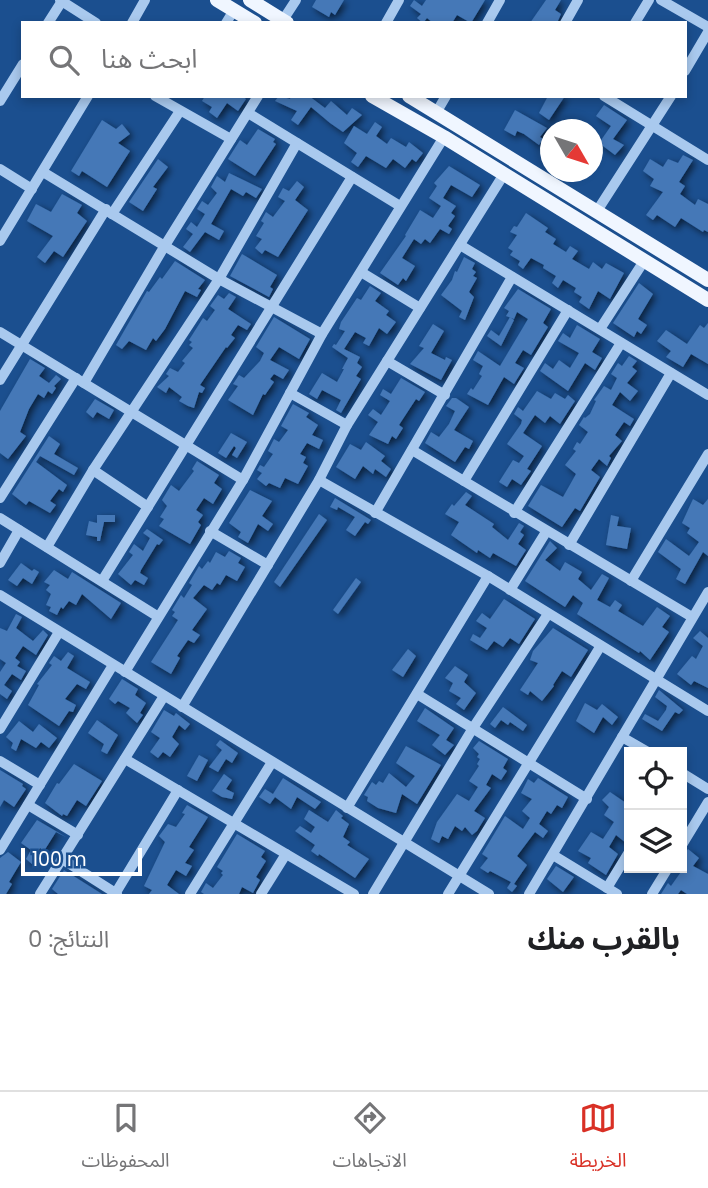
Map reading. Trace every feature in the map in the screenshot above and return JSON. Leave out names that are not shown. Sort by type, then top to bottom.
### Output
[{"type":"main road","points":[[217,0],[230,17]]},
{"type":"main road","points":[[250,0],[285,21]]},
{"type":"main road","points":[[376,98],[444,137],[708,300]]},
{"type":"main road","points":[[412,98],[708,279]]},
{"type":"street","points":[[49,21],[61,0],[93,21]]},
{"type":"street","points":[[133,21],[145,0]]},
{"type":"street","points":[[285,21],[296,0]]},
{"type":"street","points":[[387,21],[400,0]]},
{"type":"street","points":[[488,21],[500,0]]},
{"type":"street","points":[[566,21],[578,0]]},
{"type":"street","points":[[636,21],[649,0]]},
{"type":"street","points":[[661,0],[708,27]]},
{"type":"street","points":[[687,68],[708,32]]},
{"type":"street","points":[[0,101],[21,67]]},
{"type":"street","points":[[0,241],[87,98]]},
{"type":"street","points":[[160,98],[177,104],[231,139]]},
{"type":"street","points":[[0,498],[80,381],[257,98]]},
{"type":"street","points":[[436,113],[445,98]]},
{"type":"street","points":[[607,98],[708,160]]},
{"type":"street","points":[[597,211],[670,98]]},
{"type":"street","points":[[0,380],[177,104]]},
{"type":"street","points":[[248,113],[400,206]]},
{"type":"street","points":[[125,672],[243,480],[321,334],[444,137]]},
{"type":"street","points":[[47,547],[93,471],[219,279],[297,143]]},
{"type":"street","points":[[0,169],[32,189]]},
{"type":"street","points":[[43,172],[164,247],[321,334]]},
{"type":"street","points":[[182,707],[319,480],[347,425],[504,174]]},
{"type":"street","points":[[102,581],[352,177]]},
{"type":"street","points":[[460,245],[708,395]]},
{"type":"street","points":[[600,329],[644,261]]},
{"type":"street","points":[[361,272],[420,308]]},
{"type":"street","points":[[375,513],[512,277]]},
{"type":"street","points":[[464,481],[568,310]]},
{"type":"street","points":[[0,332],[243,480]]},
{"type":"street","points":[[514,513],[621,342]]},
{"type":"street","points":[[387,362],[446,394]]},
{"type":"street","points":[[569,545],[671,373]]},
{"type":"street","points":[[290,393],[347,425]]},
{"type":"street","points":[[412,450],[692,617]]},
{"type":"street","points":[[631,581],[708,454]]},
{"type":"street","points":[[93,471],[148,507]]},
{"type":"street","points":[[696,472],[708,479]]},
{"type":"street","points":[[319,480],[488,576],[708,711]]},
{"type":"street","points":[[0,518],[158,616]]},
{"type":"street","points":[[0,562],[19,530]]},
{"type":"street","points":[[210,531],[268,565]]},
{"type":"street","points":[[510,590],[546,532]]},
{"type":"street","points":[[348,808],[488,576]]},
{"type":"street","points":[[529,894],[708,592]]},
{"type":"street","points":[[0,609],[3,597],[489,894]]},
{"type":"street","points":[[373,894],[473,729],[548,614]]},
{"type":"street","points":[[0,729],[59,632]]},
{"type":"street","points":[[448,894],[600,646]]},
{"type":"street","points":[[0,850],[113,665]]},
{"type":"street","points":[[417,694],[587,799]]},
{"type":"street","points":[[40,894],[164,696]]},
{"type":"street","points":[[622,737],[639,747]]},
{"type":"street","points":[[125,759],[354,894]]},
{"type":"street","points":[[0,761],[40,785]]},
{"type":"street","points":[[190,894],[272,762]]},
{"type":"street","points":[[687,776],[708,789]]},
{"type":"street","points":[[62,859],[115,894],[178,790]]},
{"type":"street","points":[[687,837],[708,802]]},
{"type":"street","points":[[27,805],[78,835]]},
{"type":"street","points":[[261,894],[286,853]]},
{"type":"street","points":[[553,855],[612,891],[624,863]]},
{"type":"street","points":[[652,894],[665,873]]},
{"type":"building","points":[[316,0],[344,0],[335,15],[331,12],[329,17],[312,7]]},
{"type":"building","points":[[414,0],[422,6],[426,0],[485,0],[472,21],[457,15],[453,21],[431,21],[427,18],[421,21],[417,18],[421,14],[410,6]]},
{"type":"building","points":[[546,0],[561,0],[555,10],[561,14],[558,21],[531,21]]},
{"type":"building","points":[[204,98],[246,99],[238,111],[227,103],[217,118],[209,112],[212,107],[202,101]]},
{"type":"building","points":[[277,98],[312,98],[325,108],[331,101],[347,115],[352,108],[362,115],[343,132],[311,107],[298,125],[291,120],[297,111],[275,101]]},
{"type":"building","points":[[547,98],[564,98],[550,119],[539,113]]},
{"type":"building","points":[[604,105],[627,120],[613,139],[624,145],[615,155],[603,146],[603,137],[611,126],[596,116]]},
{"type":"building","points":[[515,110],[540,124],[540,144],[517,131],[515,136],[504,130]]},
{"type":"building","points":[[102,120],[116,129],[122,124],[130,134],[118,143],[130,151],[107,187],[82,171],[79,176],[71,171]]},
{"type":"building","points":[[375,122],[382,127],[376,136],[387,144],[391,138],[406,147],[409,142],[423,153],[416,162],[412,159],[405,168],[393,159],[386,168],[366,156],[358,167],[351,162],[357,153],[344,143],[354,126],[367,134]]},
{"type":"building","points":[[258,129],[275,139],[273,142],[276,144],[255,176],[228,159],[240,140],[247,145]]},
{"type":"building","points":[[683,155],[693,160],[679,182],[685,186],[680,194],[695,205],[698,199],[708,204],[708,232],[703,232],[681,218],[675,227],[657,215],[653,220],[646,215],[663,192],[650,186],[654,179],[643,171],[650,159],[663,167],[668,159],[678,163]]},
{"type":"building","points":[[158,159],[168,167],[153,187],[157,189],[143,211],[129,202]]},
{"type":"building","points":[[449,166],[480,185],[472,197],[451,185],[443,198],[456,206],[451,213],[455,216],[448,226],[452,229],[449,234],[440,229],[430,243],[425,239],[421,244],[414,239],[402,258],[415,266],[406,281],[403,278],[398,285],[380,273],[406,236],[420,210],[433,218],[441,206],[429,198],[437,186],[434,183]]},
{"type":"building","points":[[229,173],[262,189],[256,198],[246,192],[243,196],[231,189],[211,224],[224,231],[219,240],[205,232],[190,252],[183,247],[193,234],[186,229],[191,222],[197,227],[205,214],[197,209],[202,201],[208,205],[217,193],[211,187],[217,176],[225,182]]},
{"type":"building","points":[[297,181],[304,187],[295,200],[308,210],[278,257],[265,250],[262,254],[255,248],[262,239],[256,236],[264,223],[261,221],[266,212],[273,217],[285,201],[278,197],[283,188],[289,191]]},
{"type":"building","points":[[62,194],[82,205],[77,213],[87,221],[63,257],[54,251],[45,263],[37,257],[53,236],[27,221],[36,204],[51,212]]},
{"type":"building","points":[[526,213],[548,228],[545,232],[556,239],[553,244],[566,252],[570,246],[578,251],[572,259],[589,269],[593,262],[602,269],[606,263],[624,273],[610,299],[598,291],[589,309],[579,302],[582,297],[574,292],[576,288],[563,280],[558,288],[552,283],[556,276],[543,268],[544,265],[531,258],[523,269],[518,265],[520,261],[510,255],[513,251],[508,248],[517,235],[510,232],[514,226],[517,227]]},
{"type":"building","points":[[242,254],[277,275],[270,287],[273,289],[269,297],[230,276]]},
{"type":"building","points":[[464,257],[475,263],[472,269],[476,272],[473,276],[477,278],[469,292],[474,297],[465,320],[459,317],[462,311],[441,295]]},
{"type":"building","points":[[175,261],[205,280],[198,289],[201,290],[197,297],[185,291],[165,329],[156,341],[153,338],[146,350],[129,341],[122,349],[116,345],[147,291],[149,292],[160,277],[162,279]]},
{"type":"building","points":[[639,283],[653,294],[638,319],[647,325],[641,334],[637,331],[634,337],[613,323]]},
{"type":"building","points":[[370,286],[381,293],[375,301],[389,311],[386,315],[396,322],[387,334],[379,328],[369,346],[363,343],[366,338],[355,332],[344,349],[360,357],[357,363],[362,367],[356,376],[361,379],[341,413],[336,410],[341,400],[322,390],[317,399],[309,394],[322,373],[337,382],[348,358],[332,347],[345,331],[339,329],[341,322],[357,298],[361,300]]},
{"type":"building","points":[[518,289],[551,309],[543,323],[548,327],[531,355],[523,350],[515,363],[524,368],[514,384],[504,377],[488,405],[467,394],[482,376],[479,374],[483,366],[473,360],[478,351],[500,366],[528,319],[517,312],[514,319],[506,316],[509,311],[504,308]]},
{"type":"building","points":[[229,293],[236,297],[228,309],[251,324],[247,330],[238,325],[231,335],[235,338],[200,385],[205,388],[202,393],[199,392],[194,408],[188,406],[179,401],[182,397],[169,387],[166,393],[157,387],[169,376],[166,374],[170,368],[178,372],[185,363],[182,361],[193,348],[189,345],[192,342],[189,340],[203,318],[207,321],[215,310],[210,306],[218,295],[224,299]]},
{"type":"building","points":[[274,317],[310,339],[299,359],[279,347],[270,360],[289,370],[283,379],[274,374],[270,379],[274,382],[265,395],[263,394],[253,415],[228,400],[238,386],[233,384],[239,375],[244,378],[260,361],[264,353],[256,347]]},
{"type":"building","points":[[510,317],[514,320],[501,346],[487,336],[491,330],[499,336]]},
{"type":"building","points":[[708,323],[708,364],[691,354],[683,367],[666,357],[671,351],[657,341],[666,330],[687,344],[700,325],[704,328]]},
{"type":"building","points":[[433,324],[444,331],[431,353],[445,360],[446,357],[452,360],[441,380],[410,364],[424,348],[419,346]]},
{"type":"building","points":[[577,325],[600,339],[592,352],[602,358],[595,370],[585,363],[568,391],[540,371],[545,363],[553,369],[559,360],[570,368],[579,353],[558,341],[563,333],[570,338]]},
{"type":"building","points":[[629,356],[637,361],[632,367],[637,371],[627,383],[638,391],[630,401],[620,392],[612,405],[634,419],[630,426],[624,422],[615,435],[622,441],[609,456],[611,458],[607,466],[599,459],[591,470],[600,477],[580,511],[575,508],[562,527],[528,506],[541,485],[563,497],[576,474],[565,465],[576,451],[573,449],[577,442],[580,444],[588,432],[579,425],[584,417],[590,414],[596,401],[594,400],[604,386],[611,390],[617,378],[611,374],[618,363],[622,366]]},
{"type":"building","points":[[30,359],[45,368],[39,376],[49,383],[56,375],[61,379],[54,386],[56,388],[52,394],[48,391],[44,398],[38,394],[20,432],[26,436],[8,459],[0,453],[0,411]]},
{"type":"building","points":[[401,378],[425,392],[419,401],[416,399],[399,425],[403,428],[396,439],[392,436],[388,444],[369,435],[378,422],[368,415],[373,409],[381,415],[390,401],[380,395],[383,389],[391,394]]},
{"type":"building","points":[[537,391],[551,399],[555,393],[565,399],[568,395],[575,401],[560,424],[550,416],[545,423],[535,415],[523,433],[542,446],[527,469],[531,471],[521,485],[512,479],[507,487],[499,482],[513,460],[519,463],[524,456],[507,444],[522,420],[514,414],[518,407],[523,411]]},
{"type":"building","points":[[452,398],[469,407],[454,430],[473,441],[469,449],[465,447],[455,462],[425,443],[431,432],[439,437],[449,424],[455,411],[446,406]]},
{"type":"building","points":[[95,399],[114,410],[109,419],[97,412],[93,418],[86,412]]},
{"type":"building","points":[[293,404],[309,413],[306,417],[318,425],[312,435],[323,440],[319,449],[307,443],[300,454],[306,457],[303,463],[308,466],[298,484],[285,478],[280,488],[269,483],[266,486],[257,479],[262,473],[257,470],[260,465],[264,467],[273,454],[268,451],[274,439],[279,442],[288,430],[281,426]]},
{"type":"building","points":[[231,433],[247,442],[237,458],[232,455],[236,448],[234,446],[226,458],[218,453]]},
{"type":"building","points":[[49,436],[60,444],[54,454],[78,468],[74,475],[40,456],[36,462],[67,485],[63,492],[59,489],[50,501],[56,505],[50,513],[29,501],[26,505],[12,494]]},
{"type":"building","points":[[366,442],[385,456],[381,461],[391,469],[386,477],[375,469],[373,474],[363,466],[355,479],[336,467],[350,444],[361,450]]},
{"type":"building","points":[[197,461],[219,475],[214,483],[222,489],[213,504],[204,498],[196,510],[203,515],[198,522],[201,525],[190,544],[159,526],[164,519],[160,517],[167,506],[162,500],[171,485],[179,491],[194,471],[192,469]]},
{"type":"building","points":[[250,490],[272,501],[262,516],[273,524],[268,531],[258,524],[248,543],[238,537],[241,532],[229,523]]},
{"type":"building","points":[[466,492],[472,496],[465,505],[494,524],[492,527],[508,540],[519,523],[524,526],[520,532],[524,535],[518,544],[526,550],[516,566],[493,553],[490,558],[478,550],[477,553],[451,535],[459,522],[445,514]]},
{"type":"building","points":[[335,498],[371,520],[368,524],[365,522],[355,536],[346,530],[355,517],[338,507],[337,510],[330,507]]},
{"type":"building","points":[[693,499],[703,505],[708,499],[708,556],[703,552],[685,584],[676,579],[681,569],[658,552],[666,539],[689,556],[699,542],[687,533],[690,528],[682,523]]},
{"type":"building","points":[[319,514],[327,520],[280,587],[274,582]]},
{"type":"building","points":[[97,515],[115,515],[115,522],[104,522],[100,541],[97,541],[97,537],[86,535],[89,521],[97,523]]},
{"type":"building","points":[[611,515],[619,517],[617,526],[631,528],[627,549],[606,545]]},
{"type":"building","points":[[147,529],[163,540],[157,544],[141,570],[140,573],[148,578],[144,585],[135,580],[131,585],[118,574],[133,555],[129,552],[134,544],[143,551],[150,538],[143,533]]},
{"type":"building","points":[[550,541],[557,548],[545,560],[560,571],[565,562],[582,572],[578,579],[591,590],[602,574],[609,578],[597,600],[610,607],[615,600],[622,605],[618,611],[643,626],[657,607],[670,616],[662,627],[669,632],[650,660],[640,651],[639,653],[577,614],[583,603],[573,595],[565,607],[525,581]]},
{"type":"building","points":[[229,551],[241,558],[238,563],[245,567],[237,581],[226,575],[220,585],[217,583],[212,590],[204,585],[193,598],[207,609],[192,630],[200,635],[194,643],[188,640],[177,656],[180,658],[171,674],[151,662],[178,620],[172,616],[175,612],[172,610],[181,595],[184,598],[192,585],[189,583],[199,566],[202,569],[208,561],[210,563],[216,552],[225,557]]},
{"type":"building","points":[[21,563],[32,571],[34,569],[39,572],[32,584],[23,578],[17,586],[8,580]]},
{"type":"building","points":[[54,570],[68,579],[72,572],[121,603],[111,619],[82,594],[76,605],[69,601],[63,609],[61,607],[57,615],[49,611],[51,607],[46,605],[51,594],[46,590],[50,585],[44,582]]},
{"type":"building","points":[[356,578],[361,582],[338,614],[333,610]]},
{"type":"building","points":[[504,599],[535,619],[519,644],[510,638],[503,647],[494,641],[487,650],[470,640],[473,634],[480,638],[487,628],[476,621],[482,613],[490,619]]},
{"type":"building","points":[[16,614],[22,617],[16,628],[33,641],[43,630],[48,635],[36,655],[23,646],[15,658],[20,662],[17,666],[26,671],[21,680],[12,674],[4,685],[12,691],[7,699],[0,694],[0,672],[6,663],[0,659],[0,628],[7,631]]},
{"type":"building","points":[[553,628],[588,650],[571,677],[562,671],[542,701],[530,691],[528,695],[520,690],[538,663],[530,660],[533,651]]},
{"type":"building","points":[[700,631],[708,638],[708,688],[694,681],[691,685],[677,674],[692,656],[696,659],[703,646],[693,638]]},
{"type":"building","points":[[408,649],[416,656],[403,677],[392,670]]},
{"type":"building","points":[[68,652],[74,656],[67,668],[90,682],[86,689],[77,684],[65,699],[76,705],[59,726],[28,705],[39,685],[37,684],[52,665],[49,663],[54,656],[61,661]]},
{"type":"building","points":[[455,666],[468,675],[464,682],[476,693],[464,710],[456,704],[461,698],[449,691],[453,683],[445,678]]},
{"type":"building","points":[[122,679],[138,689],[135,695],[146,703],[140,713],[143,715],[137,723],[126,713],[130,708],[118,701],[115,704],[109,699]]},
{"type":"building","points":[[659,690],[683,710],[679,714],[675,712],[662,731],[642,719],[645,714],[658,721],[666,710],[667,706],[655,697]]},
{"type":"building","points":[[585,703],[597,710],[602,704],[618,717],[612,725],[603,717],[594,733],[576,721]]},
{"type":"building","points":[[503,707],[527,725],[523,731],[510,722],[508,725],[501,720],[495,728],[490,724]]},
{"type":"building","points":[[425,708],[454,728],[446,740],[454,745],[445,755],[432,745],[440,735],[417,721]]},
{"type":"building","points":[[164,710],[174,716],[176,713],[190,724],[185,730],[179,725],[172,737],[179,744],[170,757],[163,752],[158,758],[150,752],[160,738],[151,732]]},
{"type":"building","points":[[97,720],[118,735],[107,754],[101,751],[104,744],[88,733]]},
{"type":"building","points":[[19,721],[33,732],[39,724],[57,738],[49,748],[41,742],[36,748],[21,739],[16,751],[11,748],[13,743],[6,737]]},
{"type":"building","points":[[220,740],[238,753],[232,763],[226,759],[218,772],[209,767],[222,750],[216,745]]},
{"type":"building","points":[[479,741],[508,759],[503,768],[507,771],[501,780],[492,774],[486,785],[491,788],[474,811],[485,818],[477,831],[472,835],[465,827],[462,831],[455,826],[448,839],[442,836],[439,843],[431,839],[437,822],[457,794],[469,801],[478,787],[469,781],[479,766],[479,754],[473,748]]},
{"type":"building","points":[[406,746],[441,765],[417,804],[402,794],[396,813],[378,808],[367,801],[368,797],[364,795],[372,782],[376,785],[379,781],[383,783],[389,773],[406,787],[415,776],[396,763]]},
{"type":"building","points":[[199,755],[208,760],[197,781],[187,776]]},
{"type":"building","points":[[74,764],[102,781],[86,806],[77,800],[67,816],[62,816],[45,803],[57,783],[59,784]]},
{"type":"building","points":[[0,770],[23,784],[26,789],[14,807],[4,800],[0,807]]},
{"type":"building","points":[[224,774],[232,780],[226,789],[234,793],[232,799],[212,791]]},
{"type":"building","points":[[283,778],[321,802],[315,809],[297,797],[291,809],[275,797],[270,804],[259,797],[265,789],[273,794]]},
{"type":"building","points":[[538,778],[568,797],[562,808],[557,805],[551,814],[547,811],[539,824],[548,831],[543,838],[535,832],[517,856],[527,865],[514,884],[517,886],[512,892],[507,888],[511,882],[480,868],[488,858],[482,854],[505,816],[523,829],[530,818],[522,811],[532,799],[521,793],[528,779],[534,783]]},
{"type":"building","points":[[610,792],[624,802],[624,841],[616,835],[609,847],[618,854],[606,875],[588,863],[591,858],[578,851],[591,832],[603,839],[614,822],[604,815],[609,807],[602,800]]},
{"type":"building","points":[[187,805],[208,817],[189,847],[194,850],[185,863],[192,866],[186,876],[176,870],[167,885],[179,894],[149,894],[152,890],[144,886],[165,842],[159,836],[168,824],[176,827],[185,814],[182,813]]},
{"type":"building","points":[[309,810],[328,822],[336,810],[349,824],[343,837],[350,842],[347,845],[369,859],[355,878],[311,851],[315,845],[295,831],[300,826],[311,833],[315,827],[304,819]]},
{"type":"building","points":[[37,820],[66,837],[56,832],[44,851],[40,848],[32,864],[26,859],[31,850],[21,843]]},
{"type":"building","points":[[237,834],[265,851],[261,857],[266,861],[256,877],[260,880],[253,893],[242,887],[239,894],[204,894],[201,892],[206,883],[213,888],[223,875],[223,871],[217,867]]},
{"type":"building","points":[[687,850],[699,858],[693,866],[708,874],[708,894],[687,894],[681,890],[678,894],[661,894],[668,883],[671,886],[680,873],[687,873]]},
{"type":"building","points":[[8,852],[21,862],[9,882],[12,884],[6,894],[0,894],[0,858]]},
{"type":"building","points":[[556,866],[574,877],[563,892],[547,879]]},
{"type":"building","points":[[64,870],[102,894],[58,894],[52,889]]}]
